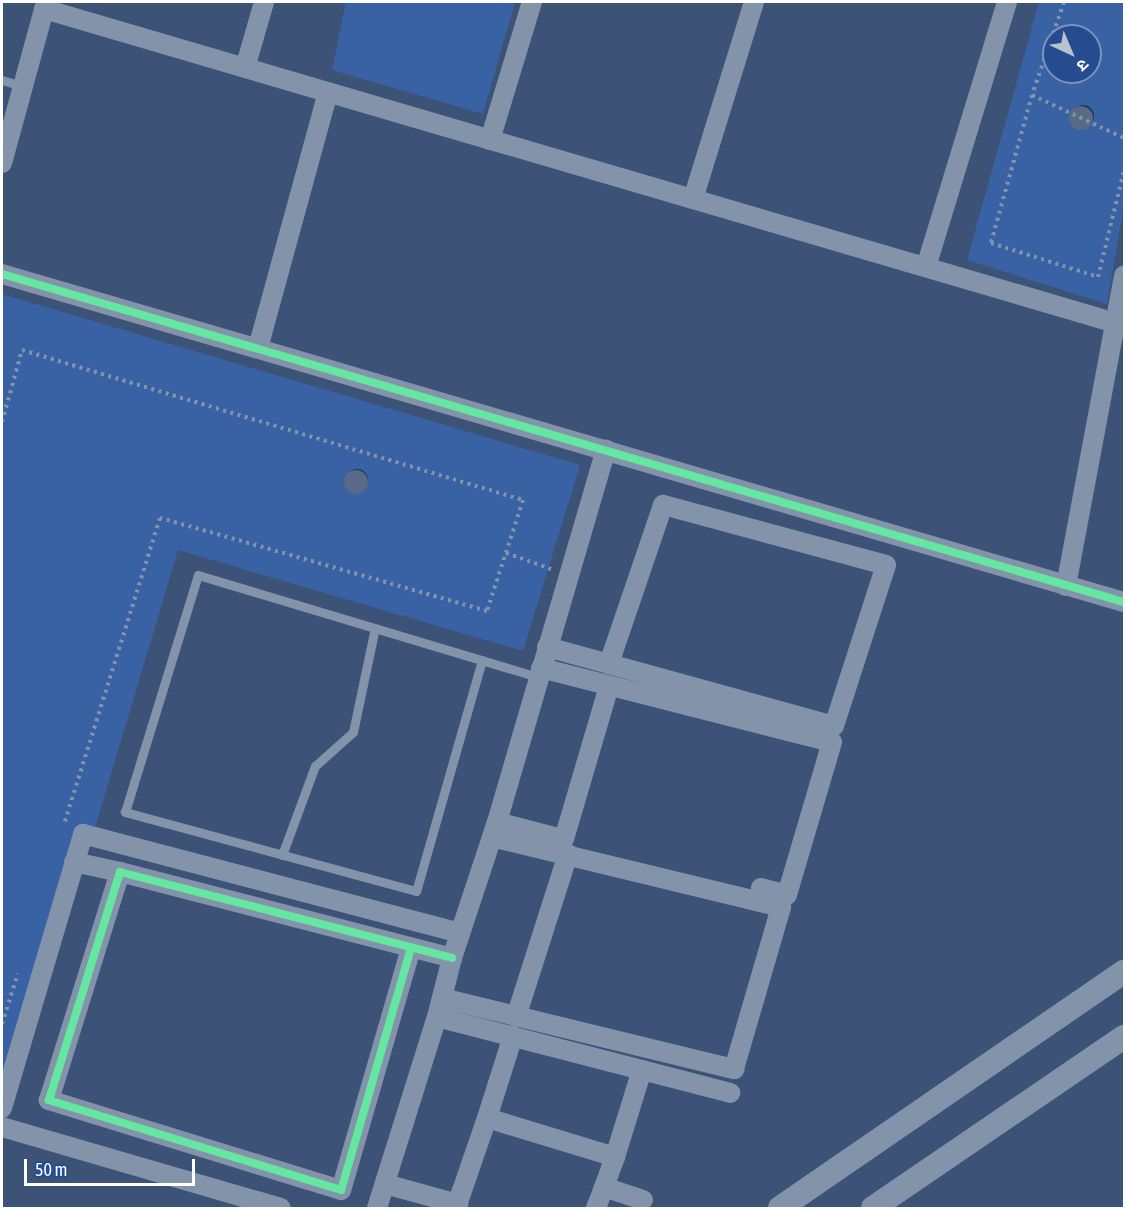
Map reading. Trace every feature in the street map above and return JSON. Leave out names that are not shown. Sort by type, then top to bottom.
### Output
[{"type":"street","points":[[245,68],[264,2]]},
{"type":"street","points":[[490,140],[532,2]]},
{"type":"street","points":[[693,199],[754,2]]},
{"type":"street","points":[[926,267],[1007,2]]},
{"type":"street","points":[[2,163],[45,5],[245,68],[1116,323]]},
{"type":"street","points":[[258,348],[328,92]]},
{"type":"street","points":[[2,274],[1125,602]]},
{"type":"street","points":[[1066,586],[1125,275]]},
{"type":"street","points":[[377,1209],[440,1007],[452,958],[495,829],[606,450]]},
{"type":"street","points":[[547,647],[834,726],[886,565],[663,505],[609,664]]},
{"type":"street","points":[[540,673],[609,686],[832,742],[787,895],[564,848]]},
{"type":"street","points":[[385,1184],[457,1206],[487,1118],[511,1022],[564,848],[609,686]]},
{"type":"street","points":[[440,1007],[734,1069],[781,907],[495,829]]},
{"type":"street","points":[[2,1108],[83,834],[460,933]]},
{"type":"street","points":[[74,862],[452,958]]},
{"type":"street","points":[[120,872],[50,1100],[341,1190],[411,948]]},
{"type":"street","points":[[780,1209],[1125,972]]},
{"type":"street","points":[[511,1022],[642,1070],[730,1093]]},
{"type":"street","points":[[873,1209],[1125,1037]]},
{"type":"street","points":[[596,1209],[642,1070]]},
{"type":"street","points":[[487,1118],[615,1157]]},
{"type":"street","points":[[2,1127],[280,1209]]},
{"type":"street","points":[[604,1187],[644,1200]]},
{"type":"lane","points":[[2,80],[22,86]]},
{"type":"lane","points":[[482,660],[416,891],[124,812],[198,575],[482,660],[540,673]]},
{"type":"lane","points":[[282,855],[315,766],[352,732],[375,628]]},
{"type":"path","points":[[1064,2],[1032,95],[991,243],[1098,277],[1125,170]]},
{"type":"path","points":[[1032,95],[1125,138]]},
{"type":"path","points":[[2,422],[22,350],[523,500],[487,611]]},
{"type":"path","points":[[506,554],[569,575]]},
{"type":"shaded area","points":[[346,2],[515,2],[483,114],[332,70]]},
{"type":"shaded area","points":[[1039,2],[1124,2],[1124,204],[1107,304],[967,260]]},
{"type":"shaded area","points":[[2,294],[580,465],[523,651],[178,550],[8,1118],[2,1116]]},
{"type":"building","points":[[1081,106],[1089,110],[1093,118],[1089,126],[1081,130],[1073,126],[1069,118],[1073,110]]},
{"type":"building","points":[[356,470],[365,473],[368,482],[365,491],[356,494],[347,491],[344,482],[347,473]]},
{"type":"cycle path","points":[[2,274],[1124,602]]},
{"type":"cycle path","points":[[411,948],[341,1190],[49,1100],[120,872],[452,958]]}]
